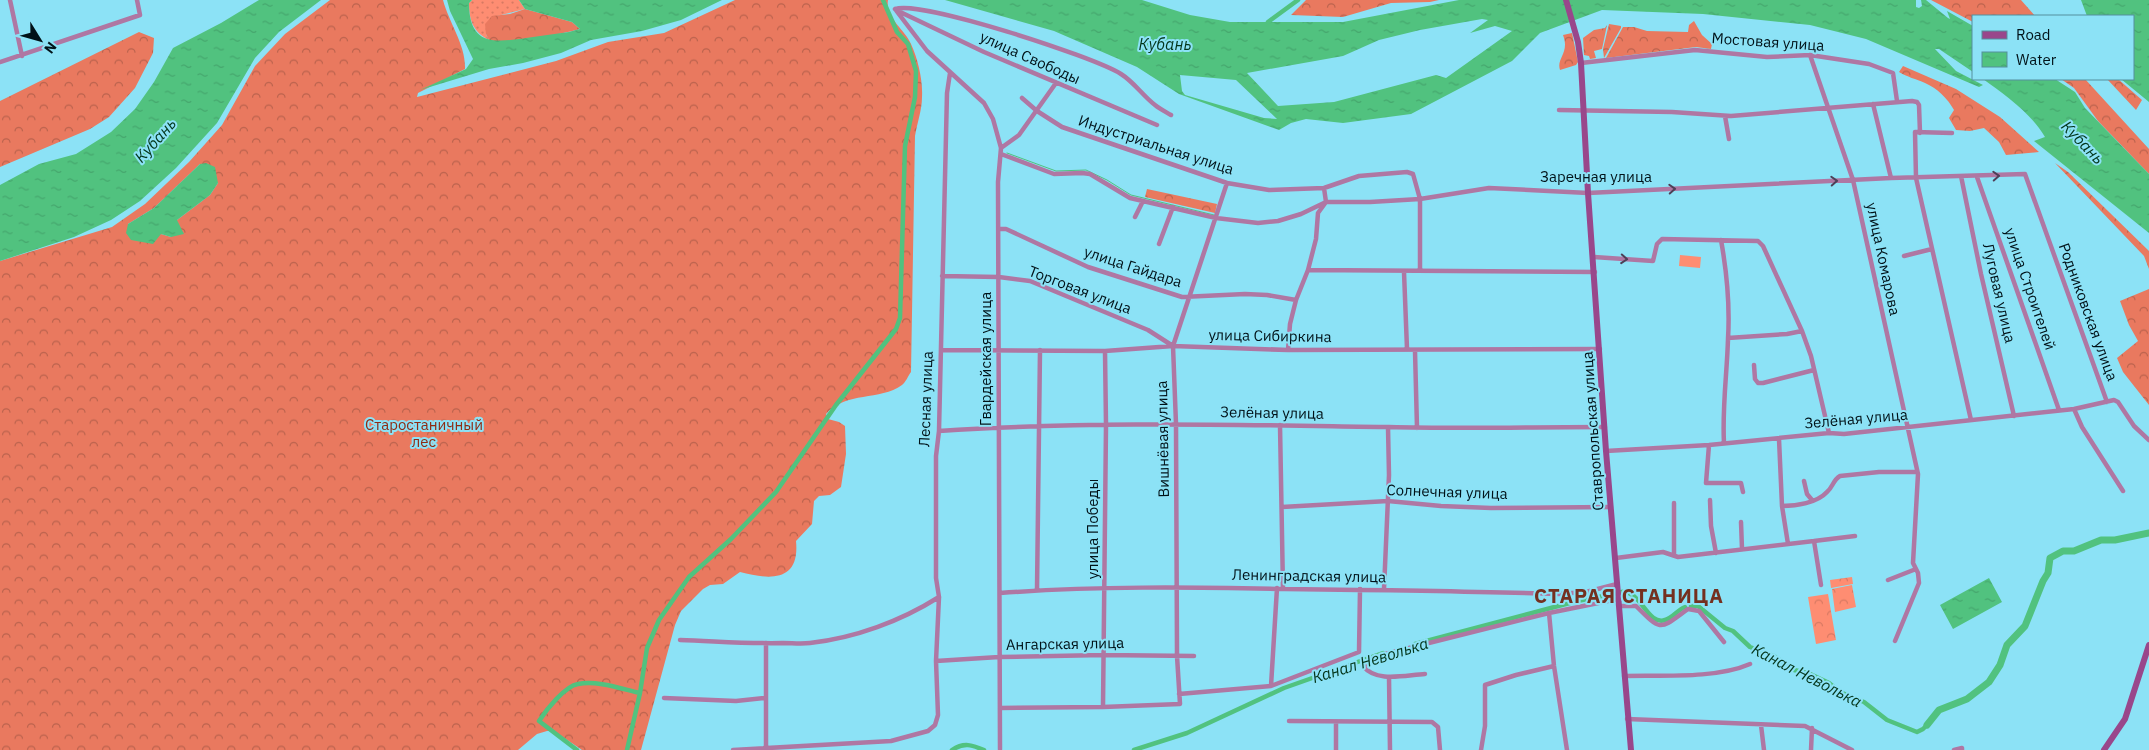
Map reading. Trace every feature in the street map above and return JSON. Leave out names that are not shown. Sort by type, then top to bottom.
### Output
[{"type":"main road","name":"Ставропольская улица","points":[[1566,0],[1576,34],[1581,63],[1606,451],[1630,750]]},
{"type":"main road","points":[[2104,750],[2125,719],[2149,645]]},
{"type":"street","points":[[10,0],[22,56]]},
{"type":"street","points":[[0,62],[140,15],[137,0]]},
{"type":"street","points":[[895,9],[914,4],[938,8],[1024,31],[1097,61],[1123,75],[1156,106],[1171,115]]},
{"type":"street","name":"Гвардейская улица","points":[[895,9],[927,51],[984,103],[992,119],[1001,148],[998,182],[1000,749]]},
{"type":"street","name":"улица Свободы","points":[[895,9],[1056,83],[1157,125]]},
{"type":"street","name":"Мостовая улица","points":[[1581,63],[1695,50],[1767,58],[1810,55],[1870,64],[1892,73],[1898,101]]},
{"type":"street","name":"улица Комарова","points":[[1810,55],[1830,108],[1853,180],[1917,472],[1913,563],[1919,583],[1896,641]]},
{"type":"street","name":"Лесная улица","points":[[766,747],[827,746],[890,740],[928,731],[935,725],[938,715],[936,661],[939,597],[936,578],[936,456],[939,431],[946,92],[950,74]]},
{"type":"street","points":[[1001,148],[1019,136],[1056,83]]},
{"type":"street","name":"Индустриальная улица","points":[[1022,98],[1037,112],[1062,127],[1227,183],[1269,190],[1324,188],[1359,176],[1407,172],[1413,174],[1416,178],[1420,198],[1420,270]]},
{"type":"street","points":[[1559,110],[1672,112],[1725,116],[1898,101],[1917,102],[1919,105],[1920,132]]},
{"type":"street","points":[[1873,104],[1891,178]]},
{"type":"street","points":[[1725,116],[1729,139]]},
{"type":"street","points":[[1952,133],[1914,132],[1916,178],[1971,420]]},
{"type":"street","name":"Заречная улица","points":[[1001,154],[1054,174],[1090,174],[1130,198],[1216,218],[1258,223],[1278,221],[1301,214],[1326,202],[1370,202],[1420,198],[1489,188],[1588,192],[1891,178],[1977,177],[2025,174]]},
{"type":"street","name":"Родниковская улица","points":[[2025,174],[2107,402],[2114,400],[2118,402],[2134,426],[2149,440]]},
{"type":"street","name":"Луговая улица","points":[[1961,176],[1981,274],[2014,416]]},
{"type":"street","name":"улица Строителей","points":[[1977,177],[2059,410]]},
{"type":"street","name":"Вишнёвая улица","points":[[1103,707],[1180,704],[1175,588],[1176,424],[1173,346],[1227,183]]},
{"type":"street","points":[[1288,350],[1290,324],[1296,300],[1308,270],[1316,239],[1318,213],[1326,202],[1324,188]]},
{"type":"street","points":[[1135,217],[1143,201]]},
{"type":"street","points":[[1160,244],[1173,207]]},
{"type":"street","name":"улица Гайдара","points":[[999,229],[1006,229],[1088,267],[1182,297],[1245,294],[1267,295],[1296,300]]},
{"type":"street","points":[[1594,257],[1653,261],[1657,244],[1662,239],[1758,241],[1763,246],[1802,331],[1814,370],[1829,433]]},
{"type":"street","points":[[1721,240],[1728,289],[1728,338],[1723,416],[1724,443]]},
{"type":"street","points":[[1904,256],[1932,250]]},
{"type":"street","points":[[1308,270],[1595,272]]},
{"type":"street","points":[[1404,272],[1407,349]]},
{"type":"street","name":"Торговая улица","points":[[942,276],[999,277],[1038,284],[1148,330],[1173,346]]},
{"type":"street","points":[[1728,338],[1787,334],[1802,331]]},
{"type":"street","name":"улица Сибиркина","points":[[940,350],[1105,351],[1173,346],[1288,350],[1407,349],[1415,351],[1600,349]]},
{"type":"street","points":[[1037,590],[1040,350]]},
{"type":"street","name":"улица Победы","points":[[1103,707],[1105,351]]},
{"type":"street","points":[[1415,351],[1417,428]]},
{"type":"street","points":[[1754,366],[1755,379],[1758,383],[1814,370]]},
{"type":"street","name":"Зелёная улица","points":[[1606,451],[1709,445],[1829,433],[1844,434],[2074,409],[2107,402]]},
{"type":"street","points":[[2074,409],[2082,426],[2123,492]]},
{"type":"street","name":"Зелёная улица","points":[[939,431],[1040,425],[1176,424],[1417,428],[1605,427]]},
{"type":"street","points":[[1280,425],[1283,589]]},
{"type":"street","points":[[1384,589],[1388,501],[1388,427]]},
{"type":"street","points":[[1779,439],[1782,506],[1788,544]]},
{"type":"street","points":[[1709,445],[1706,483],[1742,484],[1744,492]]},
{"type":"street","points":[[1782,506],[1792,506],[1812,500],[1828,491],[1835,479],[1840,476],[1879,472],[1917,472]]},
{"type":"street","points":[[1804,481],[1807,494],[1812,500]]},
{"type":"street","points":[[1710,500],[1711,526],[1716,553]]},
{"type":"street","name":"Солнечная улица","points":[[1282,507],[1388,501],[1491,508],[1611,507]]},
{"type":"street","points":[[1674,503],[1674,555]]},
{"type":"street","points":[[1741,522],[1742,550]]},
{"type":"street","points":[[1616,558],[1663,552],[1674,555],[1716,553],[1855,536]]},
{"type":"street","points":[[1814,541],[1821,585]]},
{"type":"street","points":[[1888,580],[1916,568]]},
{"type":"street","name":"Ленинградская улица","points":[[1000,593],[1105,588],[1277,588],[1558,594],[1586,592],[1617,585]]},
{"type":"street","points":[[1271,686],[1277,588]]},
{"type":"street","points":[[1179,694],[1271,686],[1359,652],[1360,589]]},
{"type":"street","points":[[680,640],[808,644],[852,635],[890,622],[922,608],[939,597]]},
{"type":"street","points":[[1424,674],[1389,677],[1372,675],[1363,666],[1381,655],[1549,613],[1618,598]]},
{"type":"street","points":[[1619,606],[1636,606],[1654,624],[1660,626],[1667,624],[1688,609],[1699,611],[1724,642]]},
{"type":"street","points":[[1549,613],[1554,666],[1567,750]]},
{"type":"street","points":[[733,750],[766,747],[766,644]]},
{"type":"street","name":"Ангарская улица","points":[[936,661],[1000,657],[1103,655],[1194,656]]},
{"type":"street","points":[[1624,676],[1712,673],[1737,670],[1750,664]]},
{"type":"street","points":[[1481,750],[1484,726],[1484,685],[1554,666]]},
{"type":"street","points":[[1389,677],[1390,750]]},
{"type":"street","points":[[664,698],[736,701],[765,698]]},
{"type":"street","points":[[1000,708],[1103,707]]},
{"type":"street","points":[[1627,719],[1761,724],[1812,728],[1852,750]]},
{"type":"street","points":[[1289,721],[1432,722],[1438,728],[1440,750]]},
{"type":"street","points":[[1336,722],[1336,750]]},
{"type":"street","points":[[1761,724],[1764,750]]},
{"type":"street","points":[[1811,750],[1812,728]]},
{"type":"street","points":[[1954,750],[1962,749]]},
{"type":"green space","name":"Старостаничный лес","points":[[330,0],[443,0],[463,51],[465,69],[418,93],[417,97],[556,61],[608,42],[664,33],[735,0],[888,0],[889,12],[892,18],[911,44],[920,70],[922,91],[915,136],[911,372],[903,384],[893,390],[843,402],[826,414],[828,419],[845,426],[846,454],[841,487],[830,495],[819,496],[814,501],[812,524],[796,541],[796,554],[793,564],[788,571],[772,577],[740,572],[723,584],[710,585],[703,589],[681,611],[675,625],[641,750],[582,750],[554,731],[547,731],[537,734],[518,750],[0,750],[0,261],[112,227],[145,204],[189,162],[222,125],[255,66],[285,34]],"holes":[[[200,164],[218,183],[210,195],[177,220],[171,237],[128,224],[154,208]]]},
{"type":"green space","points":[[472,0],[519,0],[525,9],[497,16],[486,34],[489,40],[479,33],[473,25],[469,9],[469,3]]},
{"type":"green space","points":[[1306,0],[1439,0],[1391,3],[1343,17],[1291,15]]},
{"type":"green space","points":[[1931,0],[2021,0],[2034,15],[1972,15],[1972,21]]},
{"type":"green space","points":[[525,9],[572,22],[580,29],[521,40],[489,40],[485,24],[492,16],[510,14]]},
{"type":"green space","points":[[1694,21],[1702,35],[1712,44],[1711,49],[1696,47],[1606,58],[1623,27],[1634,27],[1647,31],[1688,32],[1689,25]]},
{"type":"green space","points":[[1609,24],[1621,26],[1621,28],[1604,58],[1603,49]]},
{"type":"green space","points":[[1607,25],[1602,49],[1594,51],[1596,58],[1590,59],[1589,56],[1584,55],[1583,38],[1594,30],[1605,28]]},
{"type":"green space","points":[[139,32],[154,38],[153,53],[135,88],[109,117],[90,129],[0,167],[0,101]]},
{"type":"green space","points":[[1572,33],[1578,62],[1576,65],[1560,70],[1559,66],[1565,46],[1563,35]]},
{"type":"green space","points":[[1903,66],[1956,89],[2000,117],[2039,152],[2006,155],[1999,142],[1984,128],[1970,131],[1956,130],[1949,118],[1954,110],[1949,102],[1942,94],[1929,85],[1899,72]]},
{"type":"green space","points":[[2062,80],[2086,80],[2149,149],[2149,174],[2098,121],[2074,88]]},
{"type":"green space","points":[[2108,80],[2119,80],[2142,100],[2136,110]]},
{"type":"green space","points":[[2055,163],[2068,172],[2149,251],[2149,269],[2144,256]]},
{"type":"green space","points":[[1147,189],[1217,204],[1215,213],[1145,197]]},
{"type":"green space","points":[[1680,255],[1701,257],[1700,268],[1679,266]]},
{"type":"green space","points":[[2149,289],[2149,405],[2123,372],[2117,358],[2138,341],[2129,325],[2120,301]]},
{"type":"green space","points":[[1852,577],[1853,584],[1831,588],[1830,580]]},
{"type":"green space","points":[[1852,585],[1856,607],[1835,612],[1832,589]]},
{"type":"green space","points":[[1828,594],[1836,640],[1816,644],[1808,597]]},
{"type":"water","name":"Кубань","points":[[259,0],[321,0],[279,32],[255,58],[217,123],[176,168],[140,201],[111,220],[74,237],[0,261],[0,185],[39,164],[76,154],[111,132],[135,109],[154,82],[173,48],[221,23]]},
{"type":"water","points":[[447,0],[472,0],[469,3],[470,17],[473,27],[478,34],[485,38],[503,41],[580,29],[572,22],[525,9],[519,0],[722,0],[681,20],[642,31],[591,40],[561,53],[523,63],[489,69],[420,90],[466,69],[473,59],[450,11]]},
{"type":"water","name":"Кубань","points":[[945,0],[1142,0],[1190,15],[1230,22],[1343,22],[1459,0],[1916,0],[1916,7],[1919,8],[1922,6],[1921,0],[1926,0],[1948,18],[1950,19],[1947,11],[1972,25],[1972,71],[1939,49],[1935,49],[1956,71],[1983,85],[1979,87],[1866,39],[1810,25],[1703,14],[1602,10],[1540,33],[1512,61],[1411,114],[1343,123],[1306,119],[1291,123],[1279,130],[1179,94],[1137,67],[1054,31]],"holes":[[[1482,19],[1488,20],[1470,33],[1495,26],[1512,31],[1446,78],[1436,75],[1334,102],[1278,106],[1247,73],[1343,56],[1379,40],[1420,30]],[[1180,75],[1236,80],[1277,119],[1264,118],[1185,95],[1182,91]]]},
{"type":"water","points":[[2081,0],[2149,0],[2149,102],[2122,80],[2134,80],[2134,15],[2087,15]]},
{"type":"water","name":"Кубань","points":[[1984,80],[2057,80],[2075,92],[2085,108],[2149,174],[2149,233],[2034,141],[2045,137],[2032,120],[2000,91]]},
{"type":"water","points":[[206,163],[215,167],[218,183],[210,195],[177,220],[184,234],[171,237],[161,234],[153,244],[131,240],[126,233],[128,224],[154,208],[200,164]]},
{"type":"water","points":[[1989,578],[2002,602],[1953,629],[1940,605]]},
{"type":"waterway","points":[[627,750],[640,693],[647,648],[659,620],[689,577],[731,539],[776,492],[836,405],[896,329],[900,318],[905,146],[915,97],[916,71],[908,44],[897,32],[883,0]]},
{"type":"waterway","points":[[1268,22],[1298,0]]},
{"type":"waterway","points":[[1007,153],[1056,171],[1086,170],[1131,195],[1214,215]]},
{"type":"waterway","points":[[1927,725],[1939,710],[1967,699],[1989,682],[2000,665],[2007,645],[2025,626],[2048,573],[2050,558],[2063,551],[2074,551],[2101,540],[2115,540],[2149,533]]},
{"type":"waterway","name":"Канал Неволька","points":[[1621,592],[1634,596],[1653,618],[1659,620],[1668,619],[1685,607]]},
{"type":"waterway","name":"Канал Неволька","points":[[1415,644],[1577,601],[1614,594]]},
{"type":"waterway","name":"Канал Неволька","points":[[1691,606],[1698,606],[1725,628],[1733,631],[1750,647],[1774,656],[1794,670],[1808,673],[1829,683],[1840,692],[1864,702],[1887,720],[1917,732],[1927,725]]},
{"type":"waterway","name":"Канал Неволька","points":[[1134,750],[1187,733],[1284,688],[1383,653]]},
{"type":"waterway","name":"Канал Неволька","points":[[577,750],[539,721],[551,705],[567,689],[578,684],[593,683],[640,693]]},
{"type":"waterway","name":"Канал Неволька","points":[[952,750],[968,745],[984,750]]},
{"type":"district","name":"СТАРАЯ СТАНИЦА","points":[[1629,596]]}]
